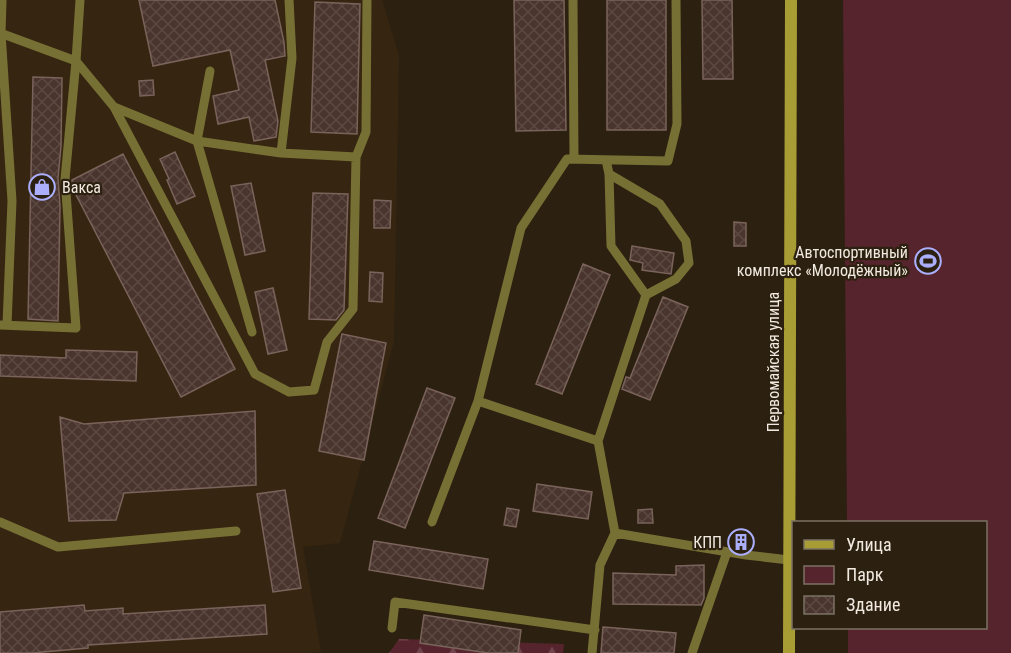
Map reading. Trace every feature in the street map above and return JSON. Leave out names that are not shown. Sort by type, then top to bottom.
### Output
[{"type":"street","name":"Первомайская улица","points":[[789,653],[791,0]]},
{"type":"lane","points":[[3,0],[1,33],[5,167],[12,201],[3,325],[76,328],[65,179],[80,0]]},
{"type":"lane","points":[[281,153],[292,58],[289,0]]},
{"type":"lane","points":[[1,33],[76,61],[114,107],[255,374],[289,392],[314,390],[327,342],[353,309],[356,157],[366,132],[367,0]]},
{"type":"lane","points":[[573,0],[574,159]]},
{"type":"lane","points":[[432,522],[478,400],[521,228],[567,159],[668,161],[677,124],[676,0]]},
{"type":"lane","points":[[210,71],[197,141],[252,332]]},
{"type":"lane","points":[[114,107],[197,141],[281,153],[356,157]]},
{"type":"lane","points":[[606,160],[609,174],[611,246],[646,295]]},
{"type":"lane","points":[[592,653],[600,565],[615,533],[598,441],[646,295],[676,279],[689,263],[687,241],[660,204],[609,174]]},
{"type":"lane","points":[[478,400],[598,441]]},
{"type":"lane","points":[[0,522],[58,547],[236,531]]},
{"type":"lane","points":[[615,533],[789,560]]},
{"type":"lane","points":[[692,653],[727,552]]},
{"type":"lane","points":[[392,628],[395,602],[595,630]]},
{"type":"shaded area","points":[[0,0],[382,0],[399,56],[394,341],[340,543],[303,547],[321,652],[0,653]]},
{"type":"green space","name":"Автоспортивный комплекс «Молодёжный»","points":[[843,0],[1011,0],[1011,653],[848,653],[848,629],[987,629],[987,521],[847,521]]},
{"type":"green space","points":[[399,639],[564,644],[563,653],[389,653]]},
{"type":"building","points":[[139,0],[275,0],[285,56],[265,60],[278,121],[276,137],[254,141],[249,117],[218,124],[213,96],[239,90],[230,50],[153,66]]},
{"type":"building","points":[[514,0],[564,0],[566,130],[516,131]]},
{"type":"building","points":[[607,0],[666,0],[666,130],[607,130]]},
{"type":"building","points":[[702,0],[732,0],[733,79],[703,79]]},
{"type":"building","points":[[315,2],[360,4],[357,134],[311,132]]},
{"type":"building","points":[[33,77],[62,78],[58,178],[60,206],[58,321],[28,319]]},
{"type":"building","points":[[153,80],[154,95],[140,96],[139,81]]},
{"type":"building","points":[[175,152],[195,196],[177,204],[160,159]]},
{"type":"building","points":[[123,154],[235,369],[181,397],[72,187],[72,180]]},
{"type":"building","points":[[251,183],[265,251],[245,255],[231,186]]},
{"type":"building","points":[[313,193],[348,194],[344,310],[336,320],[309,319]]},
{"type":"building","points":[[374,200],[391,201],[390,228],[374,228]]},
{"type":"building","points":[[734,222],[746,223],[746,246],[734,246]]},
{"type":"building","points":[[632,246],[674,253],[671,274],[642,270],[643,263],[630,260]]},
{"type":"building","points":[[583,264],[610,275],[562,394],[536,384]]},
{"type":"building","points":[[370,272],[383,273],[382,302],[369,301]]},
{"type":"building","points":[[273,288],[287,350],[268,354],[255,292]]},
{"type":"building","points":[[663,297],[688,307],[650,400],[622,389],[626,377],[630,378]]},
{"type":"building","points":[[342,334],[386,343],[364,460],[319,451]]},
{"type":"building","points":[[66,350],[137,352],[136,381],[0,376],[0,355],[66,358]]},
{"type":"building","points":[[427,388],[455,398],[405,528],[378,518]]},
{"type":"building","points":[[255,411],[256,485],[124,493],[116,520],[69,521],[60,417],[84,424]]},
{"type":"building","points":[[537,484],[592,492],[588,519],[533,511]]},
{"type":"building","points":[[285,490],[301,588],[273,592],[257,494]]},
{"type":"building","points":[[507,508],[519,510],[516,527],[504,525]]},
{"type":"building","points":[[652,509],[653,523],[638,523],[638,510]]},
{"type":"building","name":"КПП","points":[[733,535],[748,535],[748,548],[733,546]]},
{"type":"building","points":[[374,541],[488,559],[483,589],[369,570]]},
{"type":"building","points":[[704,565],[704,598],[701,605],[613,604],[613,573],[676,575],[676,566]]},
{"type":"building","points":[[84,605],[85,611],[123,608],[123,614],[265,605],[267,634],[88,645],[88,648],[32,653],[0,653],[0,612]]},
{"type":"building","points":[[424,615],[521,630],[518,653],[488,653],[420,643]]},
{"type":"building","points":[[603,627],[676,633],[674,653],[601,653]]},
{"type":"place","name":"Вакса","points":[[42,187]]},
{"type":"place","name":"Автоспортивный комплекс «Молодёжный»","points":[[928,261]]},
{"type":"place","name":"КПП","points":[[741,542]]}]
